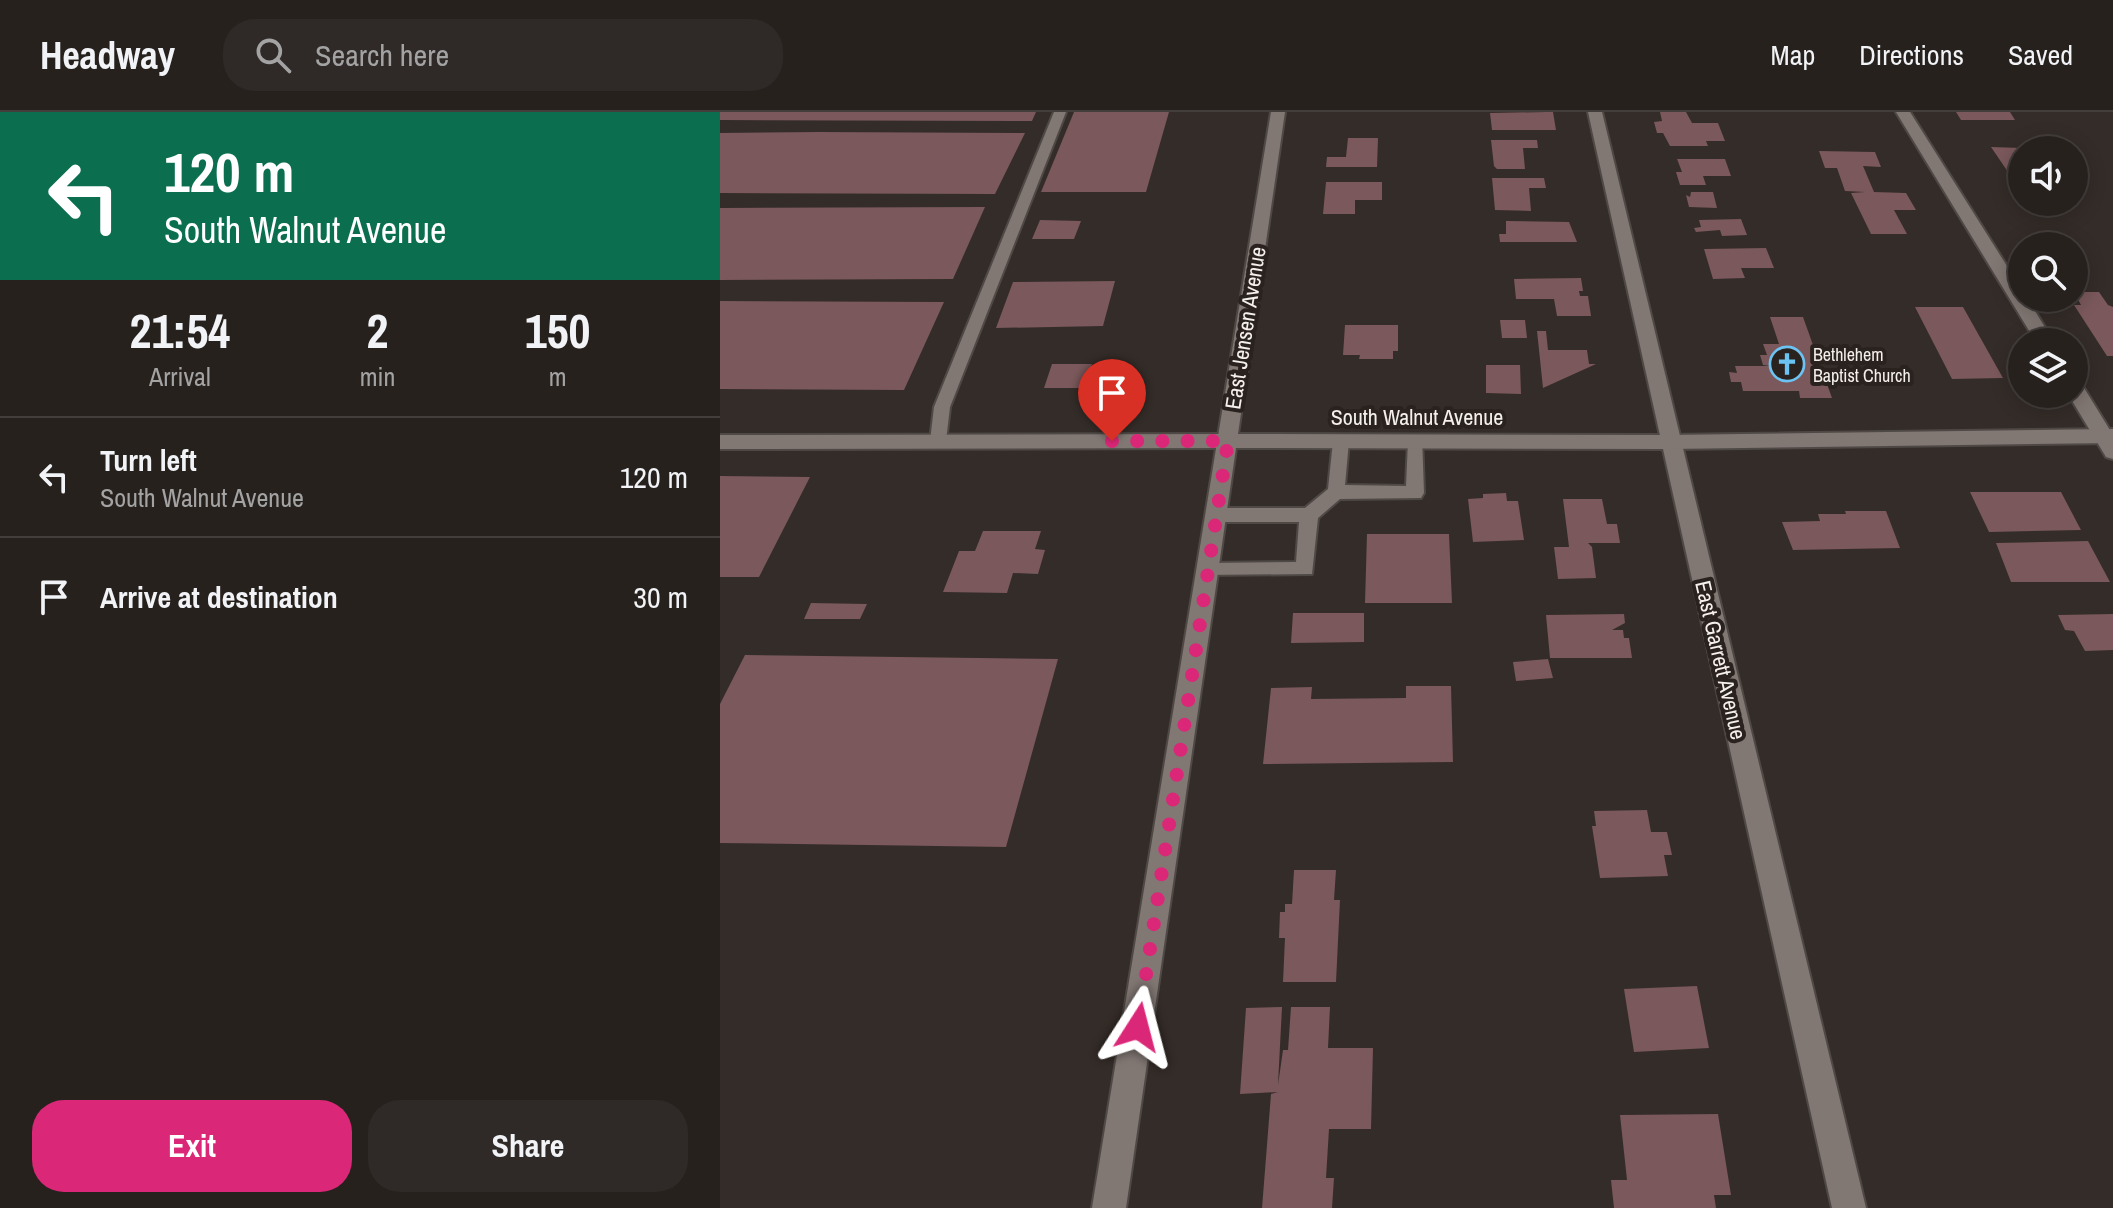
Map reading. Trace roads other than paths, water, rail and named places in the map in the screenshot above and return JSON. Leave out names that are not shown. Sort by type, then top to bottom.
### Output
[{"type":"street","name":"East Jensen Avenue","points":[[1109,1208],[1278,112]]},
{"type":"street","name":"East Garrett Avenue","points":[[1595,112],[1849,1208]]},
{"type":"street","points":[[1903,112],[2036,328]]},
{"type":"street","points":[[2088,408],[2110,441]]},
{"type":"street","name":"South Walnut Avenue","points":[[720,442],[2110,441]]},
{"type":"lane","points":[[938,441],[942,407],[1060,112]]},
{"type":"lane","points":[[1336,492],[1341,441]]},
{"type":"lane","points":[[1217,515],[1309,515],[1336,492],[1415,493],[1416,441]]},
{"type":"lane","points":[[1208,570],[1305,569],[1309,515]]},
{"type":"place","name":"Bethlehem Baptist Church","points":[[1787,364]]}]
